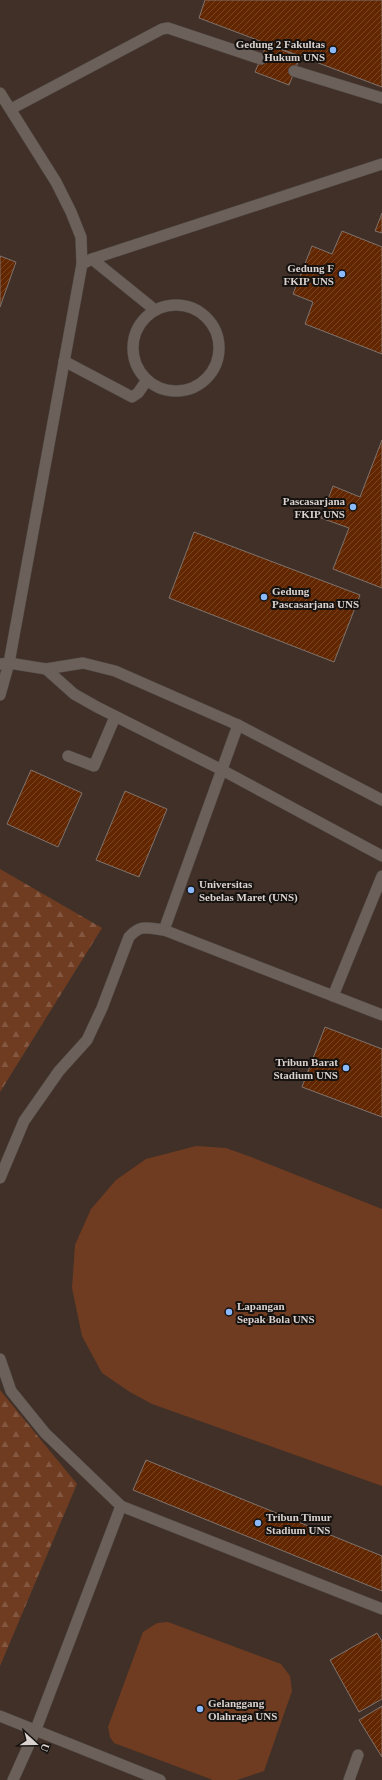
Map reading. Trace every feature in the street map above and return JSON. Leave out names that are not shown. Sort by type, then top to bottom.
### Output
[{"type":"lane","points":[[11,109],[162,29],[168,28],[261,59]]},
{"type":"lane","points":[[294,71],[382,98]]},
{"type":"lane","points":[[0,93],[56,182],[71,212],[81,238],[87,262],[64,361],[4,664],[0,695]]},
{"type":"lane","points":[[87,262],[382,164]]},
{"type":"lane","points":[[87,262],[155,310]]},
{"type":"lane","points":[[173,304],[192,307],[207,317],[218,333],[219,353],[213,370],[200,384],[183,391],[163,390],[147,380],[136,363],[133,343],[140,324],[155,310],[173,304]]},
{"type":"lane","points":[[64,361],[132,397],[138,393],[147,380]]},
{"type":"lane","points":[[4,664],[46,669],[82,663],[115,671],[238,725],[382,800]]},
{"type":"lane","points":[[46,669],[74,694],[115,717],[222,770],[382,856]]},
{"type":"lane","points":[[68,756],[94,766],[115,717]]},
{"type":"lane","points":[[164,930],[238,725]]},
{"type":"lane","points":[[333,996],[382,876]]},
{"type":"lane","points":[[0,1178],[24,1121],[59,1071],[86,1040],[102,1008],[129,937],[136,930],[144,927],[164,930],[382,1015]]},
{"type":"lane","points":[[0,1359],[11,1391],[45,1433],[121,1506],[382,1609]]},
{"type":"lane","points":[[13,1780],[36,1729],[121,1506]]},
{"type":"lane","points":[[0,1716],[36,1729],[160,1780]]},
{"type":"lane","points":[[349,1780],[358,1755]]},
{"type":"shaded area","name":"Universitas Sebelas Maret (UNS)","points":[[0,0],[382,0],[382,1780],[0,1780]]},
{"type":"green space","points":[[0,869],[102,928],[0,1092]]},
{"type":"green space","name":"Lapangan Sepak Bola UNS","points":[[196,1146],[226,1148],[382,1209],[382,1486],[152,1404],[130,1392],[102,1373],[82,1336],[72,1288],[75,1245],[91,1209],[116,1180],[146,1159]]},
{"type":"green space","points":[[0,1390],[77,1484],[0,1666]]},
{"type":"green space","name":"Gelanggang Olahraga UNS","points":[[168,1622],[281,1664],[290,1676],[292,1691],[264,1771],[237,1780],[213,1780],[114,1743],[110,1737],[108,1727],[143,1632],[157,1623]]},
{"type":"building","name":"Gedung 2 Fakultas Hukum UNS","points":[[205,0],[382,0],[382,87],[199,18]]},
{"type":"building","points":[[267,44],[300,57],[289,85],[255,72]]},
{"type":"building","points":[[382,213],[382,233],[375,231]]},
{"type":"building","name":"Gedung F FKIP UNS","points":[[342,231],[382,247],[382,354],[305,324],[313,302],[293,294],[312,246],[332,254]]},
{"type":"building","points":[[0,256],[16,262],[0,307]]},
{"type":"building","name":"Pascasarjana FKIP UNS","points":[[382,440],[382,588],[333,569],[349,528],[321,518],[333,486],[360,497]]},
{"type":"building","name":"Gedung Pascasarjana UNS","points":[[194,532],[360,595],[334,662],[169,598]]},
{"type":"building","points":[[31,770],[82,793],[58,847],[7,824]]},
{"type":"building","points":[[125,791],[167,809],[139,877],[96,860]]},
{"type":"building","name":"Tribun Barat Stadium UNS","points":[[325,1027],[382,1049],[382,1117],[302,1087]]},
{"type":"building","name":"Tribun Timur Stadium UNS","points":[[146,1460],[382,1556],[382,1591],[133,1490]]},
{"type":"building","points":[[377,1633],[382,1641],[382,1699],[359,1712],[330,1660]]},
{"type":"building","points":[[382,1706],[382,1757],[359,1720]]},
{"type":"place","name":"Gedung 2 Fakultas Hukum UNS","points":[[333,50]]},
{"type":"place","name":"Gedung F FKIP UNS","points":[[342,274]]},
{"type":"place","name":"Pascasarjana FKIP UNS","points":[[353,507]]},
{"type":"place","name":"Gedung Pascasarjana UNS","points":[[264,597]]},
{"type":"place","name":"Universitas Sebelas Maret (UNS)","points":[[191,890]]},
{"type":"place","name":"Tribun Barat Stadium UNS","points":[[346,1068]]},
{"type":"place","name":"Lapangan Sepak Bola UNS","points":[[229,1312]]},
{"type":"place","name":"Tribun Timur Stadium UNS","points":[[258,1523]]},
{"type":"place","name":"Gelanggang Olahraga UNS","points":[[200,1709]]}]
